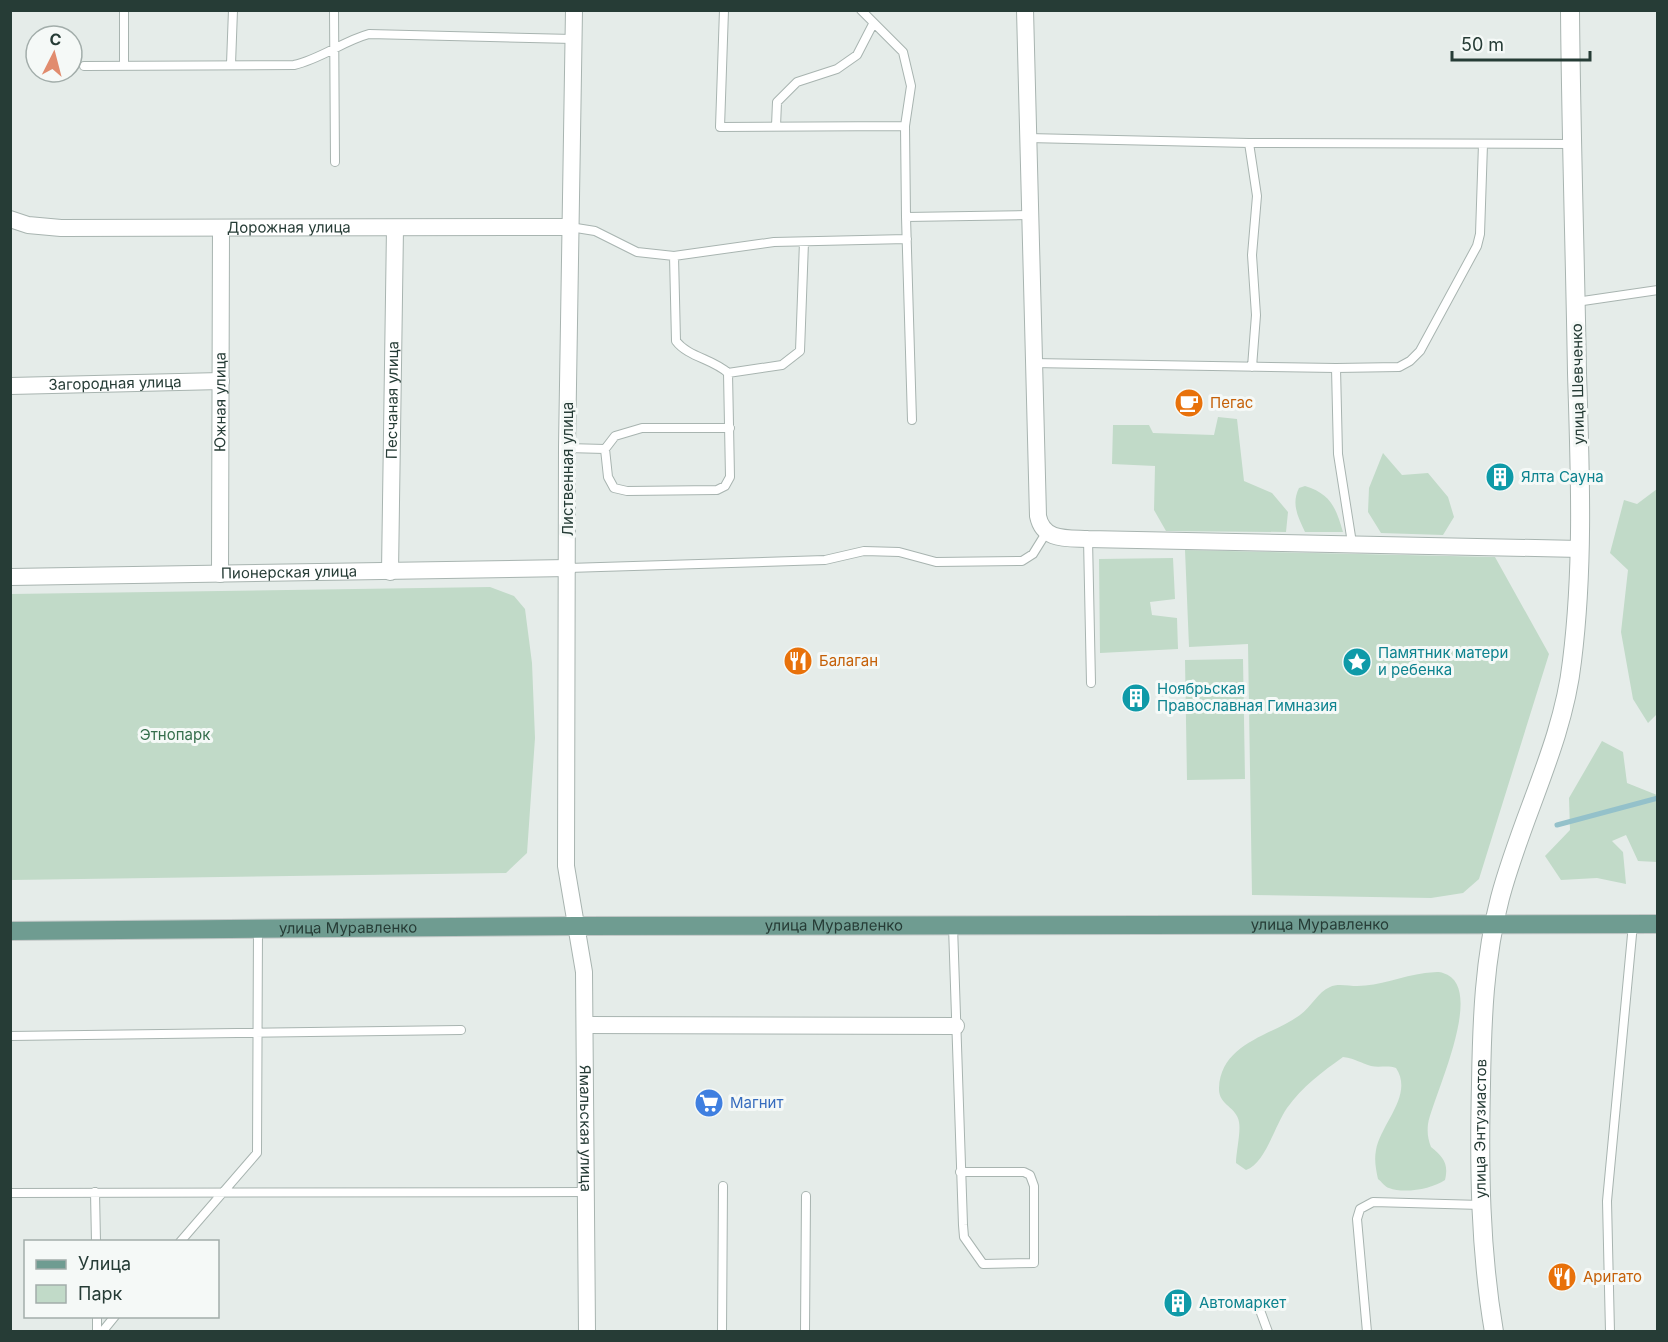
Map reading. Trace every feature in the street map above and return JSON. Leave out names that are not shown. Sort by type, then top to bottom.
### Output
[{"type":"main road","name":"улица Муравленко","points":[[10,931],[576,926],[1658,924]]},
{"type":"street","name":"Лиственная улица","points":[[574,10],[569,227],[566,866],[576,926]]},
{"type":"street","points":[[1025,10],[1032,363],[1038,516],[1040,527],[1046,533],[1056,537],[1088,539],[1580,549]]},
{"type":"street","name":"улица Шевченко","points":[[1493,925],[1507,873],[1562,710],[1574,643],[1580,549],[1570,10]]},
{"type":"street","name":"Дорожная улица","points":[[10,219],[28,225],[62,228],[569,227]]},
{"type":"street","name":"Южная улица","points":[[220,574],[221,228]]},
{"type":"street","name":"Песчаная улица","points":[[390,572],[395,228]]},
{"type":"street","name":"Загородная улица","points":[[10,386],[221,381]]},
{"type":"street","name":"Пионерская улица","points":[[10,577],[568,568]]},
{"type":"street","name":"улица Энтузиастов","points":[[1493,925],[1485,966],[1481,1047],[1481,1205],[1485,1269],[1494,1332]]},
{"type":"street","name":"Ямальская улица","points":[[576,926],[584,972],[587,1332]]},
{"type":"street","points":[[585,1025],[956,1026]]},
{"type":"lane","points":[[124,10],[124,66]]},
{"type":"lane","points":[[231,64],[233,10]]},
{"type":"lane","points":[[334,10],[335,162]]},
{"type":"lane","points":[[724,10],[720,127],[905,126]]},
{"type":"lane","points":[[861,10],[903,51],[911,86],[905,126],[912,420]]},
{"type":"lane","points":[[776,126],[777,102],[797,82],[837,69],[857,55],[873,24]]},
{"type":"lane","points":[[84,66],[294,64],[306,62],[335,46],[369,34],[573,39]]},
{"type":"lane","points":[[1028,138],[1572,144]]},
{"type":"lane","points":[[1249,142],[1257,196],[1252,255],[1256,315],[1252,367]]},
{"type":"lane","points":[[1032,363],[1399,367],[1420,351],[1477,246],[1480,234],[1483,144]]},
{"type":"lane","points":[[906,217],[1029,215]]},
{"type":"lane","points":[[569,227],[595,231],[637,252],[674,256],[774,242],[907,240]]},
{"type":"lane","points":[[728,373],[782,365],[800,351],[804,242]]},
{"type":"lane","points":[[674,256],[676,341],[681,348],[720,366],[728,373],[730,428],[730,477],[725,486],[717,490],[627,491],[614,488],[608,477],[605,449],[615,436],[627,430],[730,428]]},
{"type":"lane","points":[[1576,302],[1658,290]]},
{"type":"lane","points":[[1336,368],[1338,454],[1352,543]]},
{"type":"lane","points":[[567,447],[605,449]]},
{"type":"lane","points":[[568,568],[825,560],[864,551],[899,552],[936,562],[1022,561],[1033,554],[1046,533]]},
{"type":"lane","points":[[1088,539],[1091,683]]},
{"type":"lane","points":[[1610,1332],[1607,1201],[1633,924]]},
{"type":"lane","points":[[953,926],[960,1172],[964,1237],[983,1264],[1034,1263],[1034,1186],[1030,1175],[1024,1172],[960,1172]]},
{"type":"lane","points":[[182,1240],[257,1153],[258,929]]},
{"type":"lane","points":[[10,1035],[461,1030]]},
{"type":"lane","points":[[722,1332],[723,1186]]},
{"type":"lane","points":[[95,1192],[96,1240]]},
{"type":"lane","points":[[10,1193],[586,1192]]},
{"type":"lane","points":[[805,1332],[806,1196]]},
{"type":"lane","points":[[1367,1332],[1357,1219],[1360,1209],[1373,1202],[1481,1205]]},
{"type":"lane","points":[[1257,1302],[1268,1332]]},
{"type":"lane","points":[[99,1332],[114,1318]]},
{"type":"green space","points":[[1218,417],[1237,419],[1244,481],[1272,493],[1288,512],[1286,532],[1166,531],[1154,510],[1155,466],[1112,464],[1113,425],[1149,425],[1153,433],[1214,435]]},
{"type":"green space","points":[[1383,453],[1402,475],[1428,473],[1448,497],[1454,517],[1443,535],[1381,533],[1368,512],[1369,488]]},
{"type":"green space","points":[[1305,486],[1327,498],[1335,509],[1343,532],[1305,532],[1298,516],[1296,500],[1299,488]]},
{"type":"green space","points":[[1657,489],[1658,713],[1648,723],[1633,699],[1621,632],[1628,570],[1610,553],[1624,500],[1637,504]]},
{"type":"green space","points":[[1185,550],[1495,557],[1549,654],[1479,879],[1463,893],[1431,898],[1252,895],[1248,644],[1189,647]]},
{"type":"green space","points":[[1173,558],[1175,599],[1150,602],[1152,615],[1177,618],[1178,649],[1100,653],[1099,559]]},
{"type":"green space","name":"Этнопарк","points":[[490,587],[514,596],[525,609],[532,663],[535,738],[527,853],[506,873],[11,880],[11,594]]},
{"type":"green space","points":[[1243,659],[1245,779],[1187,780],[1185,660]]},
{"type":"green space","points":[[1602,741],[1623,752],[1627,783],[1657,795],[1657,862],[1638,861],[1626,835],[1612,841],[1623,852],[1626,884],[1597,878],[1561,880],[1545,856],[1570,830],[1569,798]]},
{"type":"green space","points":[[1425,973],[1443,973],[1455,982],[1460,998],[1454,1043],[1428,1124],[1431,1147],[1442,1157],[1445,1165],[1445,1180],[1426,1188],[1402,1191],[1388,1187],[1378,1179],[1376,1150],[1399,1099],[1401,1078],[1396,1068],[1371,1066],[1343,1057],[1313,1080],[1293,1100],[1264,1152],[1253,1166],[1246,1170],[1236,1163],[1238,1117],[1219,1094],[1222,1073],[1228,1061],[1249,1043],[1300,1015],[1326,989],[1340,985],[1365,986]]},
{"type":"waterway","points":[[1557,825],[1658,798]]},
{"type":"place","name":"Пегас","points":[[1189,403]]},
{"type":"place","name":"Ялта Сауна","points":[[1500,477]]},
{"type":"place","name":"Балаган","points":[[798,661]]},
{"type":"place","name":"Памятник матери и ребенка","points":[[1357,662]]},
{"type":"place","name":"Ноябрьская Православная Гимназия","points":[[1136,698]]},
{"type":"place","name":"Магнит","points":[[709,1103]]},
{"type":"place","name":"Аригато","points":[[1562,1277]]},
{"type":"place","name":"Автомаркет","points":[[1178,1303]]}]
